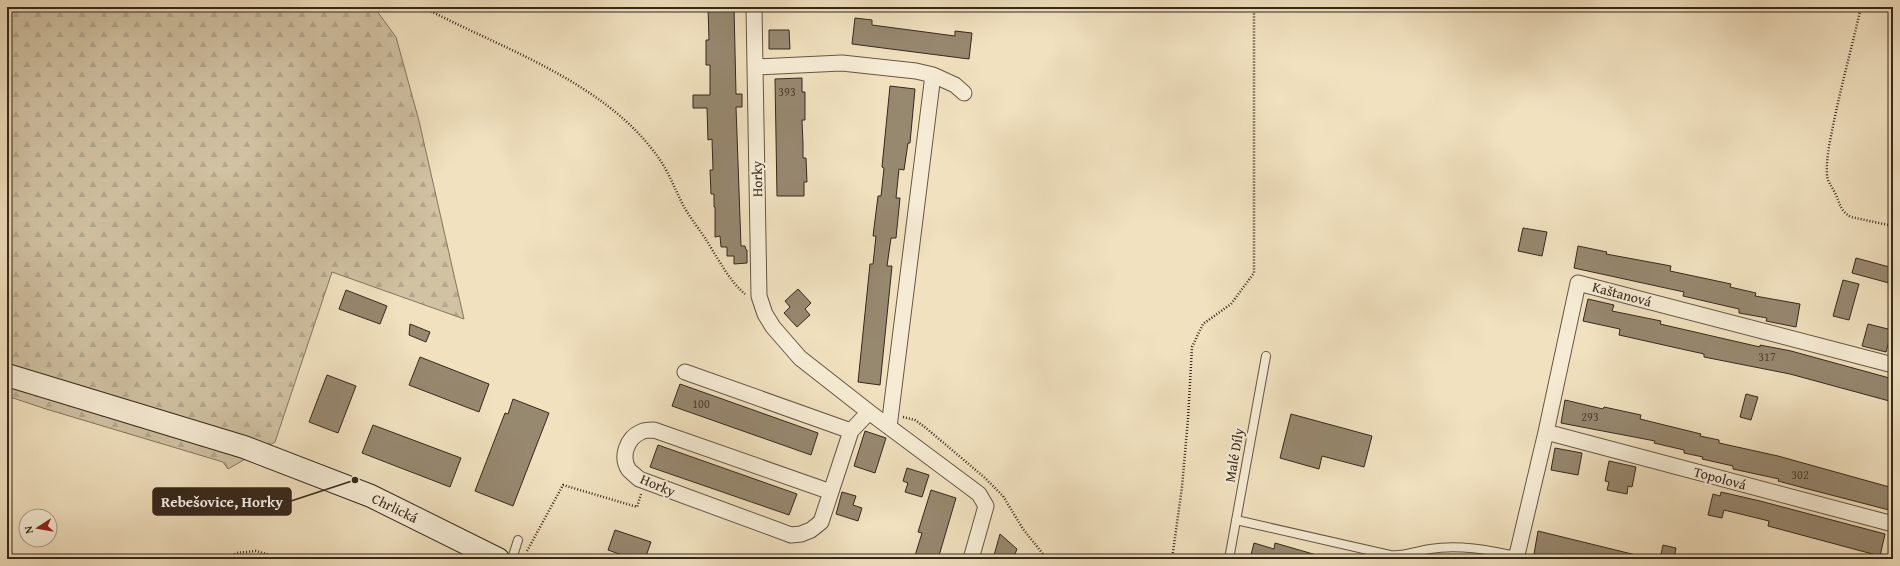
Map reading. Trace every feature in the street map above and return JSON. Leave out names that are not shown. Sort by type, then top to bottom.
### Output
[{"type":"street","name":"Horky","points":[[754,7],[759,296],[764,314],[773,327],[800,358],[869,412],[979,494],[986,506],[971,559]]},
{"type":"street","points":[[755,67],[842,63],[916,71],[933,75],[955,84],[964,93]]},
{"type":"street","points":[[889,427],[933,75]]},
{"type":"street","name":"Kaštanová","points":[[1516,558],[1546,432],[1578,283],[1893,365]]},
{"type":"street","points":[[685,372],[850,431]]},
{"type":"street","name":"Chrlická","points":[[7,375],[244,447],[371,496],[498,559]]},
{"type":"street","name":"Horky","points":[[831,492],[654,430],[642,431],[630,439],[625,449],[625,458],[629,470],[639,479],[791,535],[801,534],[811,530],[821,522],[831,492],[850,431],[869,412]]},
{"type":"street","name":"Topolová","points":[[1546,432],[1893,524]]},
{"type":"lane","name":"Malé Díly","points":[[1229,559],[1266,356]]},
{"type":"lane","points":[[1236,520],[1400,557],[1429,549],[1473,547],[1516,558]]},
{"type":"lane","points":[[512,559],[518,540]]},
{"type":"path","points":[[423,7],[541,65],[598,99],[632,128],[657,156],[671,178],[682,204],[742,291],[750,296],[759,296]]},
{"type":"path","points":[[1172,559],[1184,464],[1192,347],[1202,324],[1230,304],[1254,273],[1254,7]]},
{"type":"path","points":[[1861,7],[1838,100],[1829,148],[1827,177],[1840,206],[1846,214],[1851,217],[1893,226]]},
{"type":"path","points":[[524,555],[563,485],[637,507]]},
{"type":"path","points":[[232,559],[236,553],[256,551],[284,559]]},
{"type":"green space","points":[[7,7],[374,7],[396,37],[419,121],[464,319],[332,272],[275,442],[228,469],[223,462],[7,396]]},
{"type":"building","points":[[708,7],[734,7],[736,94],[742,94],[742,107],[736,107],[741,246],[745,246],[747,250],[747,263],[734,264],[734,256],[727,256],[727,247],[721,247],[720,236],[715,237],[715,207],[714,194],[711,194],[710,170],[713,170],[712,139],[708,140],[707,108],[693,108],[693,95],[710,95],[710,65],[706,65],[706,40],[709,40]]},
{"type":"building","points":[[855,18],[872,20],[872,25],[955,36],[955,31],[972,33],[969,59],[852,44]]},
{"type":"building","points":[[769,30],[789,30],[790,49],[769,49]]},
{"type":"building","points":[[802,78],[802,92],[805,92],[805,120],[802,120],[803,158],[806,158],[807,182],[804,182],[804,196],[777,196],[775,79]]},
{"type":"building","points":[[890,86],[915,89],[910,143],[908,143],[904,170],[899,169],[896,198],[900,198],[896,238],[891,238],[887,266],[892,266],[880,385],[858,382],[870,264],[873,264],[876,236],[873,236],[878,196],[881,196],[884,168],[882,167]]},
{"type":"building","points":[[1523,228],[1547,232],[1542,256],[1518,251]]},
{"type":"building","points":[[1578,246],[1607,252],[1606,254],[1671,266],[1670,271],[1731,284],[1730,287],[1756,293],[1755,296],[1800,304],[1796,327],[1766,321],[1767,318],[1739,313],[1739,309],[1683,296],[1684,292],[1574,268]]},
{"type":"building","points":[[1856,258],[1893,268],[1889,283],[1852,273]]},
{"type":"building","points":[[1843,280],[1859,284],[1849,320],[1833,316]]},
{"type":"building","points":[[798,289],[811,303],[805,309],[810,315],[797,327],[784,313],[790,307],[785,301]]},
{"type":"building","points":[[346,290],[387,306],[380,324],[339,309]]},
{"type":"building","points":[[1588,299],[1614,305],[1612,311],[1661,321],[1660,324],[1760,347],[1760,345],[1791,351],[1893,379],[1893,402],[1790,374],[1704,357],[1704,354],[1619,335],[1620,329],[1583,321]]},
{"type":"building","points":[[410,324],[430,332],[426,342],[409,335]]},
{"type":"building","points":[[1868,324],[1892,330],[1886,352],[1862,346]]},
{"type":"building","points":[[420,357],[489,384],[479,412],[409,385]]},
{"type":"building","points":[[327,375],[356,386],[338,433],[309,422]]},
{"type":"building","points":[[680,384],[818,433],[811,455],[672,406]]},
{"type":"building","points":[[1746,394],[1758,397],[1751,420],[1740,417]]},
{"type":"building","points":[[513,399],[549,413],[513,506],[475,491],[505,413],[508,414]]},
{"type":"building","points":[[1565,400],[1603,409],[1604,407],[1641,415],[1640,419],[1701,434],[1700,436],[1719,440],[1719,443],[1778,456],[1893,488],[1893,511],[1778,481],[1779,479],[1733,469],[1733,466],[1702,459],[1703,457],[1684,453],[1684,450],[1654,443],[1655,441],[1561,423]]},
{"type":"building","points":[[1291,414],[1372,436],[1364,467],[1322,456],[1319,469],[1280,458]]},
{"type":"building","points":[[373,425],[461,458],[450,487],[362,453]]},
{"type":"building","points":[[865,431],[886,438],[875,473],[854,466]]},
{"type":"building","points":[[658,445],[797,494],[789,515],[650,467]]},
{"type":"building","points":[[1555,448],[1582,453],[1578,475],[1551,470]]},
{"type":"building","points":[[1609,461],[1636,467],[1632,487],[1628,486],[1627,494],[1607,490],[1609,482],[1605,481]]},
{"type":"building","points":[[907,468],[929,475],[922,497],[905,492],[908,483],[903,481]]},
{"type":"building","points":[[931,490],[956,498],[938,559],[914,559],[922,533],[918,532]]},
{"type":"building","points":[[842,492],[856,496],[853,505],[862,508],[858,521],[836,514]]},
{"type":"building","points":[[1721,492],[1885,534],[1880,556],[1768,526],[1769,521],[1724,510],[1722,518],[1708,515],[1713,494],[1720,496]]},
{"type":"building","points":[[615,530],[651,542],[645,559],[633,559],[608,550]]},
{"type":"building","points":[[1538,531],[1636,555],[1636,559],[1580,559],[1561,554],[1560,559],[1534,554]]},
{"type":"building","points":[[1000,534],[1017,549],[1013,559],[993,559]]},
{"type":"building","points":[[1254,543],[1274,549],[1275,543],[1320,556],[1319,559],[1250,559]]},
{"type":"building","points":[[1663,545],[1676,548],[1674,559],[1660,559]]},
{"type":"place","name":"Rebešovice, Horky","points":[[355,480]]}]
